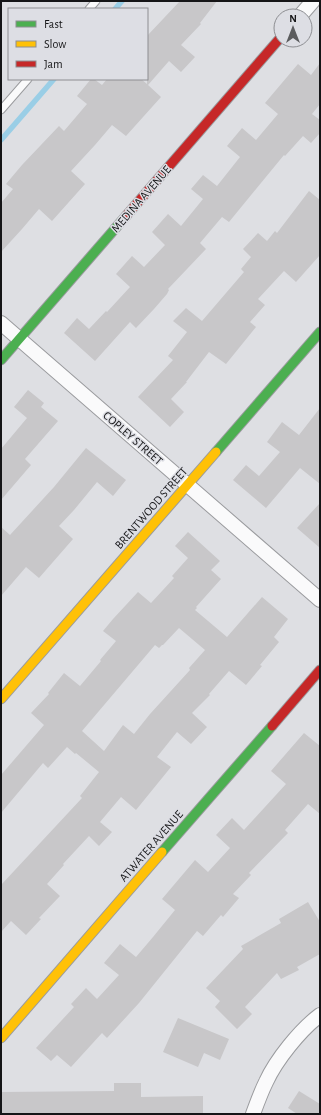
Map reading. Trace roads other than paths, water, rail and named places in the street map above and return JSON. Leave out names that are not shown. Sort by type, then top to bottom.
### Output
[{"type":"street","name":"MEDINA AVENUE","points":[[1,360],[273,46]]},
{"type":"street","name":"COPLEY STREET","points":[[1,323],[320,600]]},
{"type":"street","name":"BRENTWOOD STREET","points":[[1,699],[320,332]]},
{"type":"street","name":"ATWATER AVENUE","points":[[1,1038],[320,670]]},
{"type":"street","points":[[253,1114],[266,1082],[287,1048],[320,1015]]},
{"type":"lane","points":[[1,110],[27,80]]},
{"type":"waterway","points":[[116,8],[122,1]]},
{"type":"waterway","points":[[1,140],[53,80]]}]
